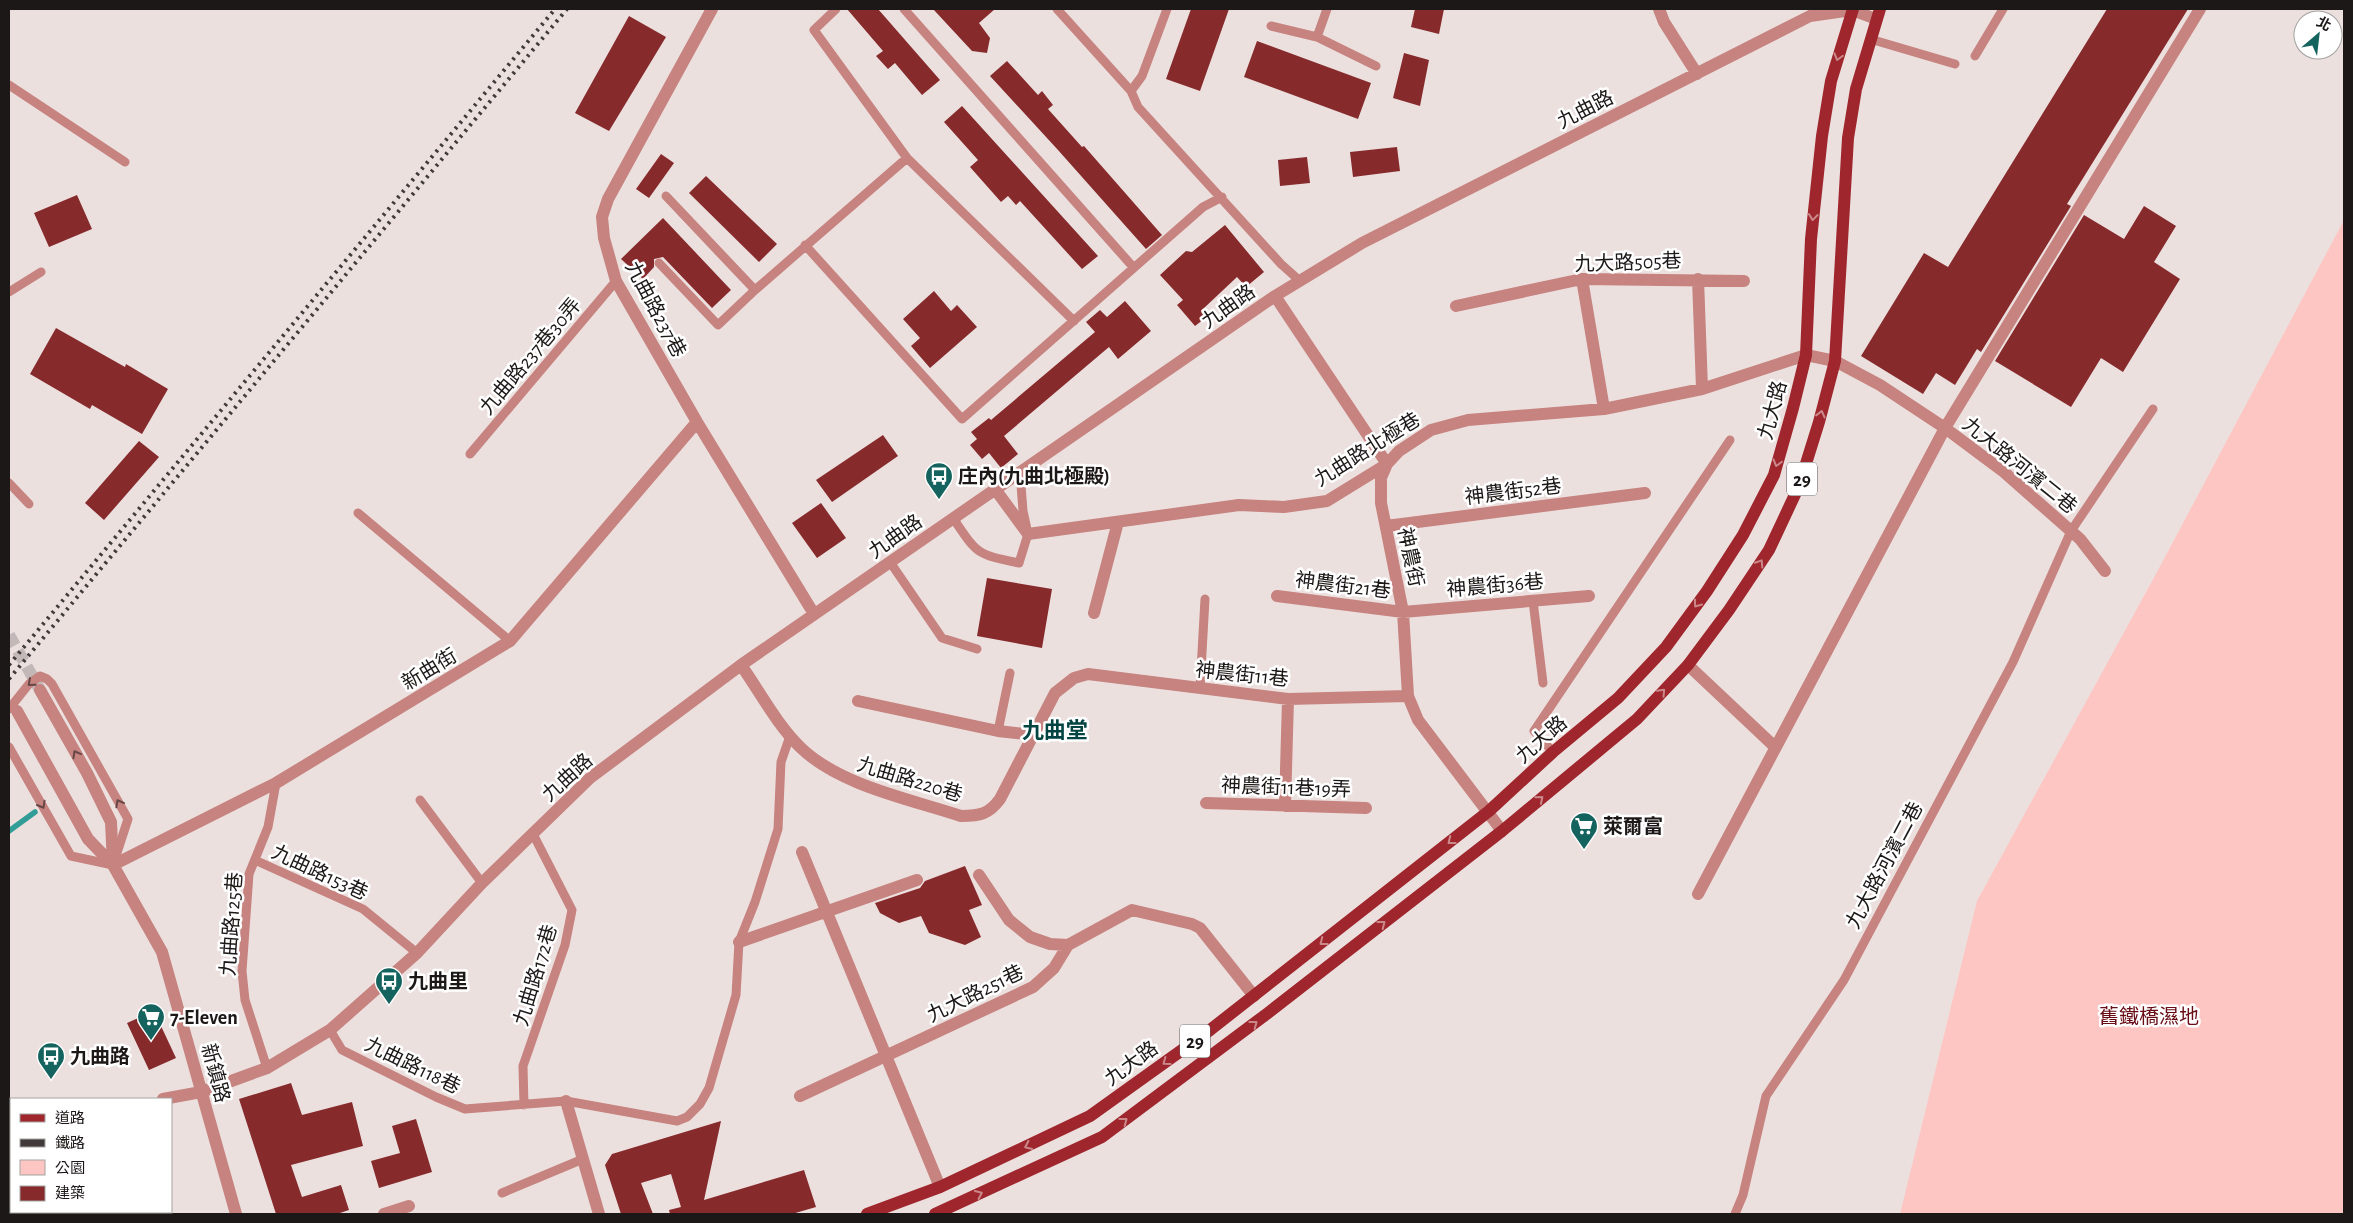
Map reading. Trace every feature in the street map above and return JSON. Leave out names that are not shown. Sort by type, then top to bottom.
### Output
[{"type":"main road","name":"九大路","points":[[867,1214],[940,1187],[1090,1116],[1254,996],[1489,811],[1553,752],[1618,698],[1666,647],[1707,591],[1744,535],[1774,475],[1806,355],[1811,239],[1822,136],[1832,81],[1852,10]]},
{"type":"main road","name":"九大路","points":[[935,1214],[1102,1137],[1268,1013],[1502,831],[1637,719],[1688,665],[1729,610],[1769,550],[1800,486],[1835,361],[1848,138],[1856,89],[1878,14]]},
{"type":"street","name":"九曲路237巷","points":[[712,9],[608,199],[602,217],[604,238],[616,281],[697,422],[814,614]]},
{"type":"street","points":[[1659,9],[1664,22],[1697,74]]},
{"type":"street","points":[[1945,428],[2200,9]]},
{"type":"street","name":"九曲路","points":[[168,1098],[201,1092],[267,1068],[330,1030],[417,953],[482,883],[590,778],[741,665],[1275,296],[1362,242],[1697,74],[1810,12],[1852,10],[1878,14]]},
{"type":"street","points":[[1582,279],[1604,409]]},
{"type":"street","name":"九大路505巷","points":[[1456,306],[1582,279],[1744,281]]},
{"type":"street","points":[[1698,279],[1702,389]]},
{"type":"street","points":[[1275,296],[1387,464]]},
{"type":"street","name":"九大路河濱二巷","points":[[1806,355],[1835,361],[1880,385],[1945,428],[2004,472],[2080,539],[2105,572]]},
{"type":"street","name":"九曲路北極巷","points":[[1028,534],[1239,505],[1284,507],[1327,500],[1387,464],[1398,451],[1431,430],[1468,420],[1604,409],[1702,389],[1806,355]]},
{"type":"street","name":"新曲街","points":[[113,865],[276,783],[510,641],[697,422]]},
{"type":"street","name":"九大路河濱二巷","points":[[1698,894],[1945,428]]},
{"type":"street","name":"神農街","points":[[1387,464],[1381,478],[1381,503],[1404,612],[1408,696],[1418,720],[1489,811],[1502,831]]},
{"type":"street","points":[[995,489],[1028,534]]},
{"type":"street","name":"神農街52巷","points":[[1386,526],[1645,494]]},
{"type":"street","points":[[1094,614],[1118,522]]},
{"type":"street","name":"神農街21巷","points":[[1277,596],[1404,612]]},
{"type":"street","name":"神農街36巷","points":[[1404,612],[1589,596]]},
{"type":"street","name":"九曲路220巷","points":[[741,665],[790,736],[818,763],[840,777],[961,816],[979,816],[992,810],[1000,799],[1055,693],[1074,678]]},
{"type":"street","points":[[1688,665],[1775,747]]},
{"type":"street","name":"神農街11巷","points":[[1074,678],[1088,674],[1288,699],[1408,696]]},
{"type":"street","name":"新鎮路","points":[[40,690],[87,773],[111,822],[113,865]]},
{"type":"street","points":[[1285,806],[1288,699]]},
{"type":"street","points":[[858,701],[998,731],[1033,735]]},
{"type":"street","name":"新鎮路","points":[[13,710],[88,839],[113,865],[162,952],[236,1214]]},
{"type":"street","name":"神農街11巷19弄","points":[[1206,803],[1366,808]]},
{"type":"street","points":[[802,852],[940,1187]]},
{"type":"street","points":[[979,875],[1009,920],[1030,937],[1050,944],[1068,946],[1132,910],[1192,924],[1200,928],[1254,996]]},
{"type":"street","points":[[738,942],[917,880]]},
{"type":"street","name":"九大路251巷","points":[[800,1096],[1033,988],[1054,968],[1068,946]]},
{"type":"street","points":[[566,1101],[599,1214]]},
{"type":"street","points":[[384,1214],[410,1206]]},
{"type":"lane","points":[[836,9],[814,30],[907,158],[1074,321]]},
{"type":"lane","points":[[904,9],[1134,268]]},
{"type":"lane","points":[[1057,9],[1131,91],[1138,106],[1281,264],[1300,281]]},
{"type":"lane","points":[[1131,91],[1142,76],[1167,9]]},
{"type":"lane","points":[[1317,37],[1328,9]]},
{"type":"lane","points":[[1975,56],[2003,9]]},
{"type":"lane","points":[[1271,26],[1317,37],[1376,66]]},
{"type":"lane","points":[[1870,39],[1955,64]]},
{"type":"lane","points":[[9,85],[125,162]]},
{"type":"lane","points":[[659,263],[718,325],[805,245],[907,158]]},
{"type":"lane","points":[[666,196],[755,290]]},
{"type":"lane","points":[[805,245],[962,419],[1202,207],[1222,197]]},
{"type":"lane","points":[[9,292],[41,272]]},
{"type":"lane","name":"九曲路237巷30弄","points":[[470,454],[616,281]]},
{"type":"lane","name":"九大路河濱二巷","points":[[1735,1214],[1743,1195],[1766,1096],[1844,980],[2013,662],[2071,531],[2153,409]]},
{"type":"lane","points":[[1553,752],[1534,731],[1730,440]]},
{"type":"lane","points":[[953,518],[972,547],[985,556],[1019,563],[1028,534],[1023,511],[1020,472]]},
{"type":"lane","points":[[9,483],[29,504]]},
{"type":"lane","points":[[358,513],[510,641]]},
{"type":"lane","points":[[890,562],[942,638],[977,649]]},
{"type":"lane","points":[[1200,688],[1206,599]]},
{"type":"lane","points":[[1534,600],[1543,683]]},
{"type":"lane","points":[[998,731],[1010,673]]},
{"type":"lane","name":"新鎮路","points":[[13,710],[29,684],[40,676],[52,684],[128,819],[113,865]]},
{"type":"lane","points":[[738,942],[755,902],[778,829],[781,762],[790,736]]},
{"type":"lane","points":[[9,747],[71,856],[113,865]]},
{"type":"lane","name":"九曲路125巷","points":[[267,1068],[245,1000],[242,971],[249,874],[268,826],[276,783]]},
{"type":"lane","points":[[420,800],[482,883]]},
{"type":"lane","name":"九曲路172巷","points":[[524,1105],[524,1066],[566,945],[572,910],[533,834]]},
{"type":"lane","name":"九曲路153巷","points":[[255,860],[363,909],[417,953]]},
{"type":"lane","name":"九曲路118巷","points":[[330,1030],[342,1050],[436,1097],[465,1109],[566,1101],[677,1120],[687,1117],[700,1104],[708,1088],[736,994],[738,942]]},
{"type":"lane","points":[[502,1193],[583,1159]]},
{"type":"green space","name":"舊鐵橋濕地","points":[[2344,220],[2344,1214],[1900,1214],[1977,901],[2157,572]]},
{"type":"building","points":[[847,9],[878,9],[940,80],[922,95],[895,63],[888,69],[876,56],[883,51]]},
{"type":"building","points":[[933,9],[995,9],[979,23],[990,38],[987,53],[972,51]]},
{"type":"building","points":[[1191,9],[1229,9],[1200,91],[1166,79]]},
{"type":"building","points":[[1415,9],[1444,9],[1439,34],[1411,27]]},
{"type":"building","points":[[2107,9],[2188,9],[2067,204],[2071,206],[1981,352],[1977,349],[1955,385],[1936,373],[1923,394],[1861,356],[1924,253],[1948,267]]},
{"type":"building","points":[[629,16],[666,37],[609,131],[575,113]]},
{"type":"building","points":[[1257,41],[1371,83],[1358,119],[1244,77]]},
{"type":"building","points":[[1404,53],[1429,60],[1420,106],[1393,98]]},
{"type":"building","points":[[1007,61],[1038,95],[1042,91],[1053,105],[1048,109],[1082,147],[1084,146],[1162,235],[1146,249],[990,76]]},
{"type":"building","points":[[962,106],[1098,256],[1082,269],[1020,201],[1016,205],[1008,196],[1001,202],[970,167],[978,160],[944,122]]},
{"type":"building","points":[[1397,147],[1400,171],[1353,177],[1350,152]]},
{"type":"building","points":[[661,154],[674,163],[649,198],[636,189]]},
{"type":"building","points":[[1307,157],[1310,183],[1280,186],[1278,160]]},
{"type":"building","points":[[706,176],[777,244],[759,262],[689,193]]},
{"type":"building","points":[[77,195],[92,229],[49,247],[34,213]]},
{"type":"building","points":[[2144,206],[2176,226],[2154,262],[2180,279],[2123,372],[2101,358],[2071,407],[1995,361],[2084,215],[2124,239]]},
{"type":"building","points":[[663,218],[731,290],[712,308],[663,257],[654,259],[654,267],[643,279],[621,259]]},
{"type":"building","points":[[1225,225],[1264,272],[1246,287],[1237,277],[1203,309],[1208,316],[1195,326],[1177,305],[1183,300],[1160,275],[1186,251],[1192,252]]},
{"type":"building","points":[[934,291],[951,311],[957,305],[977,327],[930,368],[911,346],[920,338],[903,319]]},
{"type":"building","points":[[1125,301],[1151,331],[1118,359],[1109,347],[1004,436],[1018,454],[1001,468],[989,453],[982,459],[970,445],[977,439],[971,432],[989,418],[991,420],[1095,332],[1086,322],[1100,310],[1107,317]]},
{"type":"building","points":[[56,328],[125,367],[126,364],[168,389],[142,434],[92,405],[90,409],[30,374]]},
{"type":"building","points":[[883,435],[898,456],[832,502],[816,480]]},
{"type":"building","points":[[139,441],[159,457],[104,520],[85,503]]},
{"type":"building","points":[[821,503],[846,538],[817,558],[792,523]]},
{"type":"building","points":[[987,578],[1052,589],[1042,648],[977,636]]},
{"type":"building","points":[[965,866],[982,905],[969,910],[981,937],[965,945],[929,933],[921,916],[899,923],[880,913],[875,903],[920,888],[925,881]]},
{"type":"building","name":"7-Eleven","points":[[154,1011],[176,1058],[149,1070],[127,1023]]},
{"type":"building","points":[[291,1083],[302,1115],[352,1102],[363,1146],[291,1165],[302,1197],[341,1185],[349,1210],[337,1214],[276,1214],[239,1099]]},
{"type":"building","points":[[416,1119],[432,1172],[379,1188],[371,1161],[400,1153],[392,1126]]},
{"type":"building","points":[[721,1121],[704,1200],[804,1170],[816,1207],[792,1214],[670,1214],[669,1210],[681,1207],[671,1174],[641,1183],[653,1214],[621,1214],[605,1165],[612,1154]]},
{"type":"waterway","points":[[9,831],[35,812]]},
{"type":"tunnel","points":[[9,635],[40,690]]},
{"type":"railway","points":[[9,665],[555,9]]},
{"type":"railway","points":[[9,679],[567,9]]},
{"type":"place","name":"庄內(九曲北極殿)","points":[[939,500]]},
{"type":"place","name":"萊爾富","points":[[1584,850]]},
{"type":"place","name":"九曲里","points":[[389,1005]]},
{"type":"place","name":"7-Eleven","points":[[151,1041]]},
{"type":"place","name":"九曲路","points":[[51,1080]]},
{"type":"district","name":"九曲堂","points":[[1055,730]]}]
